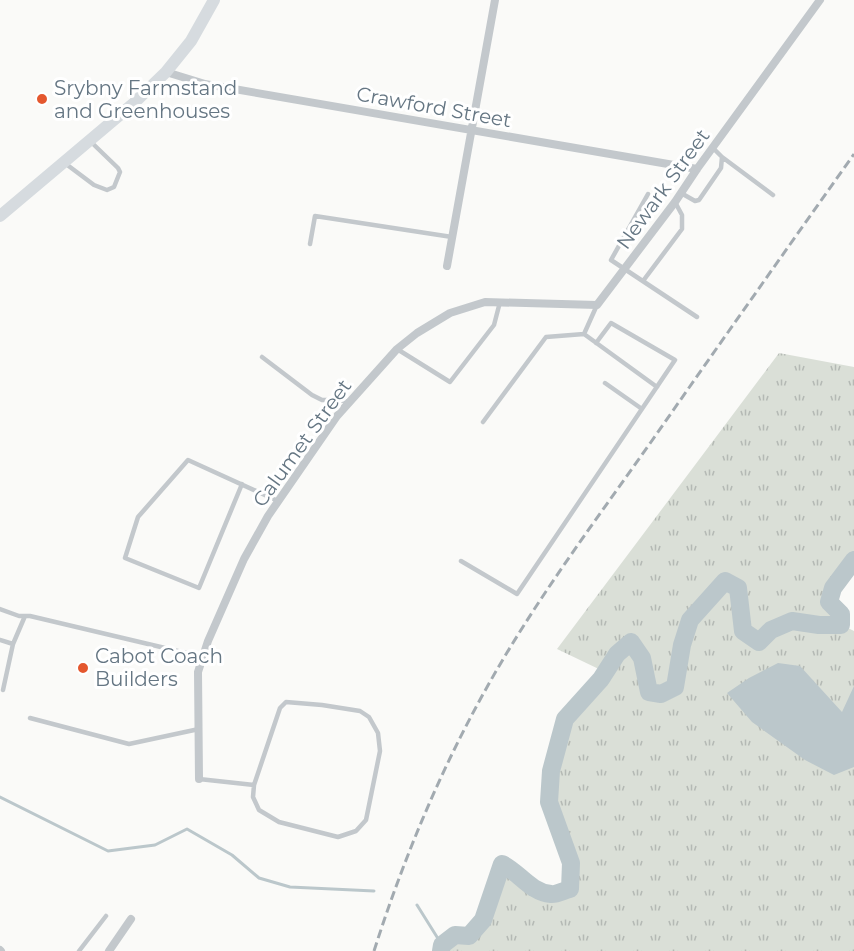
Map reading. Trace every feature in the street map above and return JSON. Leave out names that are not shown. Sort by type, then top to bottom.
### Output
[{"type":"main road","points":[[0,216],[134,103],[166,72],[191,41],[214,0]]},
{"type":"street","points":[[447,266],[495,0]]},
{"type":"street","name":"Newark Street","points":[[597,305],[675,202],[712,147],[820,0]]},
{"type":"street","name":"Crawford Street","points":[[166,72],[205,84],[697,169]]},
{"type":"street","name":"Calumet Street","points":[[198,779],[198,672],[208,641],[244,559],[278,501],[349,402],[397,349],[417,333],[442,318],[485,302],[500,302]]},
{"type":"street","points":[[500,302],[597,305]]},
{"type":"street","points":[[109,951],[131,919]]},
{"type":"lane","points":[[63,162],[94,185],[111,190],[118,179],[118,168],[89,140]]},
{"type":"lane","points":[[712,147],[773,195]]},
{"type":"lane","points":[[681,193],[695,201],[699,200],[721,168],[722,157]]},
{"type":"lane","points":[[648,194],[611,260],[697,317]]},
{"type":"lane","points":[[643,281],[682,229],[682,215],[675,202]]},
{"type":"lane","points":[[310,244],[315,216],[452,237]]},
{"type":"lane","points":[[397,349],[450,382],[494,325],[500,302]]},
{"type":"lane","points":[[584,334],[597,305]]},
{"type":"lane","points":[[461,561],[517,594],[675,360],[611,322],[596,343]]},
{"type":"lane","points":[[483,422],[546,337],[584,334],[657,387]]},
{"type":"lane","points":[[262,357],[312,395],[322,400],[349,402]]},
{"type":"lane","points":[[605,383],[642,409]]},
{"type":"lane","points":[[242,484],[199,588],[125,558],[138,517],[188,460],[242,484],[278,501]]},
{"type":"lane","points":[[0,609],[203,657]]},
{"type":"lane","points":[[3,690],[13,645],[25,616]]},
{"type":"lane","points":[[0,640],[13,645]]},
{"type":"lane","points":[[286,702],[360,711],[373,723],[379,740],[377,769],[366,820],[356,831],[338,837],[279,822],[259,810],[253,797],[254,785],[283,704],[286,702]]},
{"type":"lane","points":[[30,718],[129,744],[199,729]]},
{"type":"lane","points":[[198,779],[254,785]]},
{"type":"lane","points":[[79,951],[106,916]]},
{"type":"green space","points":[[779,353],[854,367],[854,560],[833,588],[829,602],[841,614],[842,625],[854,631],[854,951],[441,951],[442,945],[455,935],[469,936],[483,920],[502,864],[527,884],[552,894],[570,889],[571,863],[549,802],[560,721],[605,672],[557,649]]},
{"type":"shaded area","points":[[778,663],[800,666],[842,712],[854,686],[854,767],[834,775],[805,760],[752,722],[727,693]]},
{"type":"waterway","points":[[441,951],[442,945],[455,935],[469,936],[483,920],[502,864],[537,890],[553,894],[570,889],[571,863],[549,802],[551,771],[565,719],[601,679],[617,654],[631,642],[642,658],[649,692],[661,694],[675,687],[682,645],[690,620],[725,581],[738,588],[743,631],[759,642],[771,630],[792,621],[841,625],[841,614],[829,602],[833,588],[854,560]]},
{"type":"waterway","points":[[0,797],[108,851],[155,845],[187,829],[232,855],[259,878],[290,887],[374,891]]},
{"type":"waterway","points":[[417,905],[442,945]]},
{"type":"railway","points":[[374,951],[425,812],[473,712],[509,649],[568,559],[854,154]]},
{"type":"place","name":"Srybny Farmstand and Greenhouses","points":[[42,99]]},
{"type":"place","name":"Cabot Coach Builders","points":[[83,668]]}]
